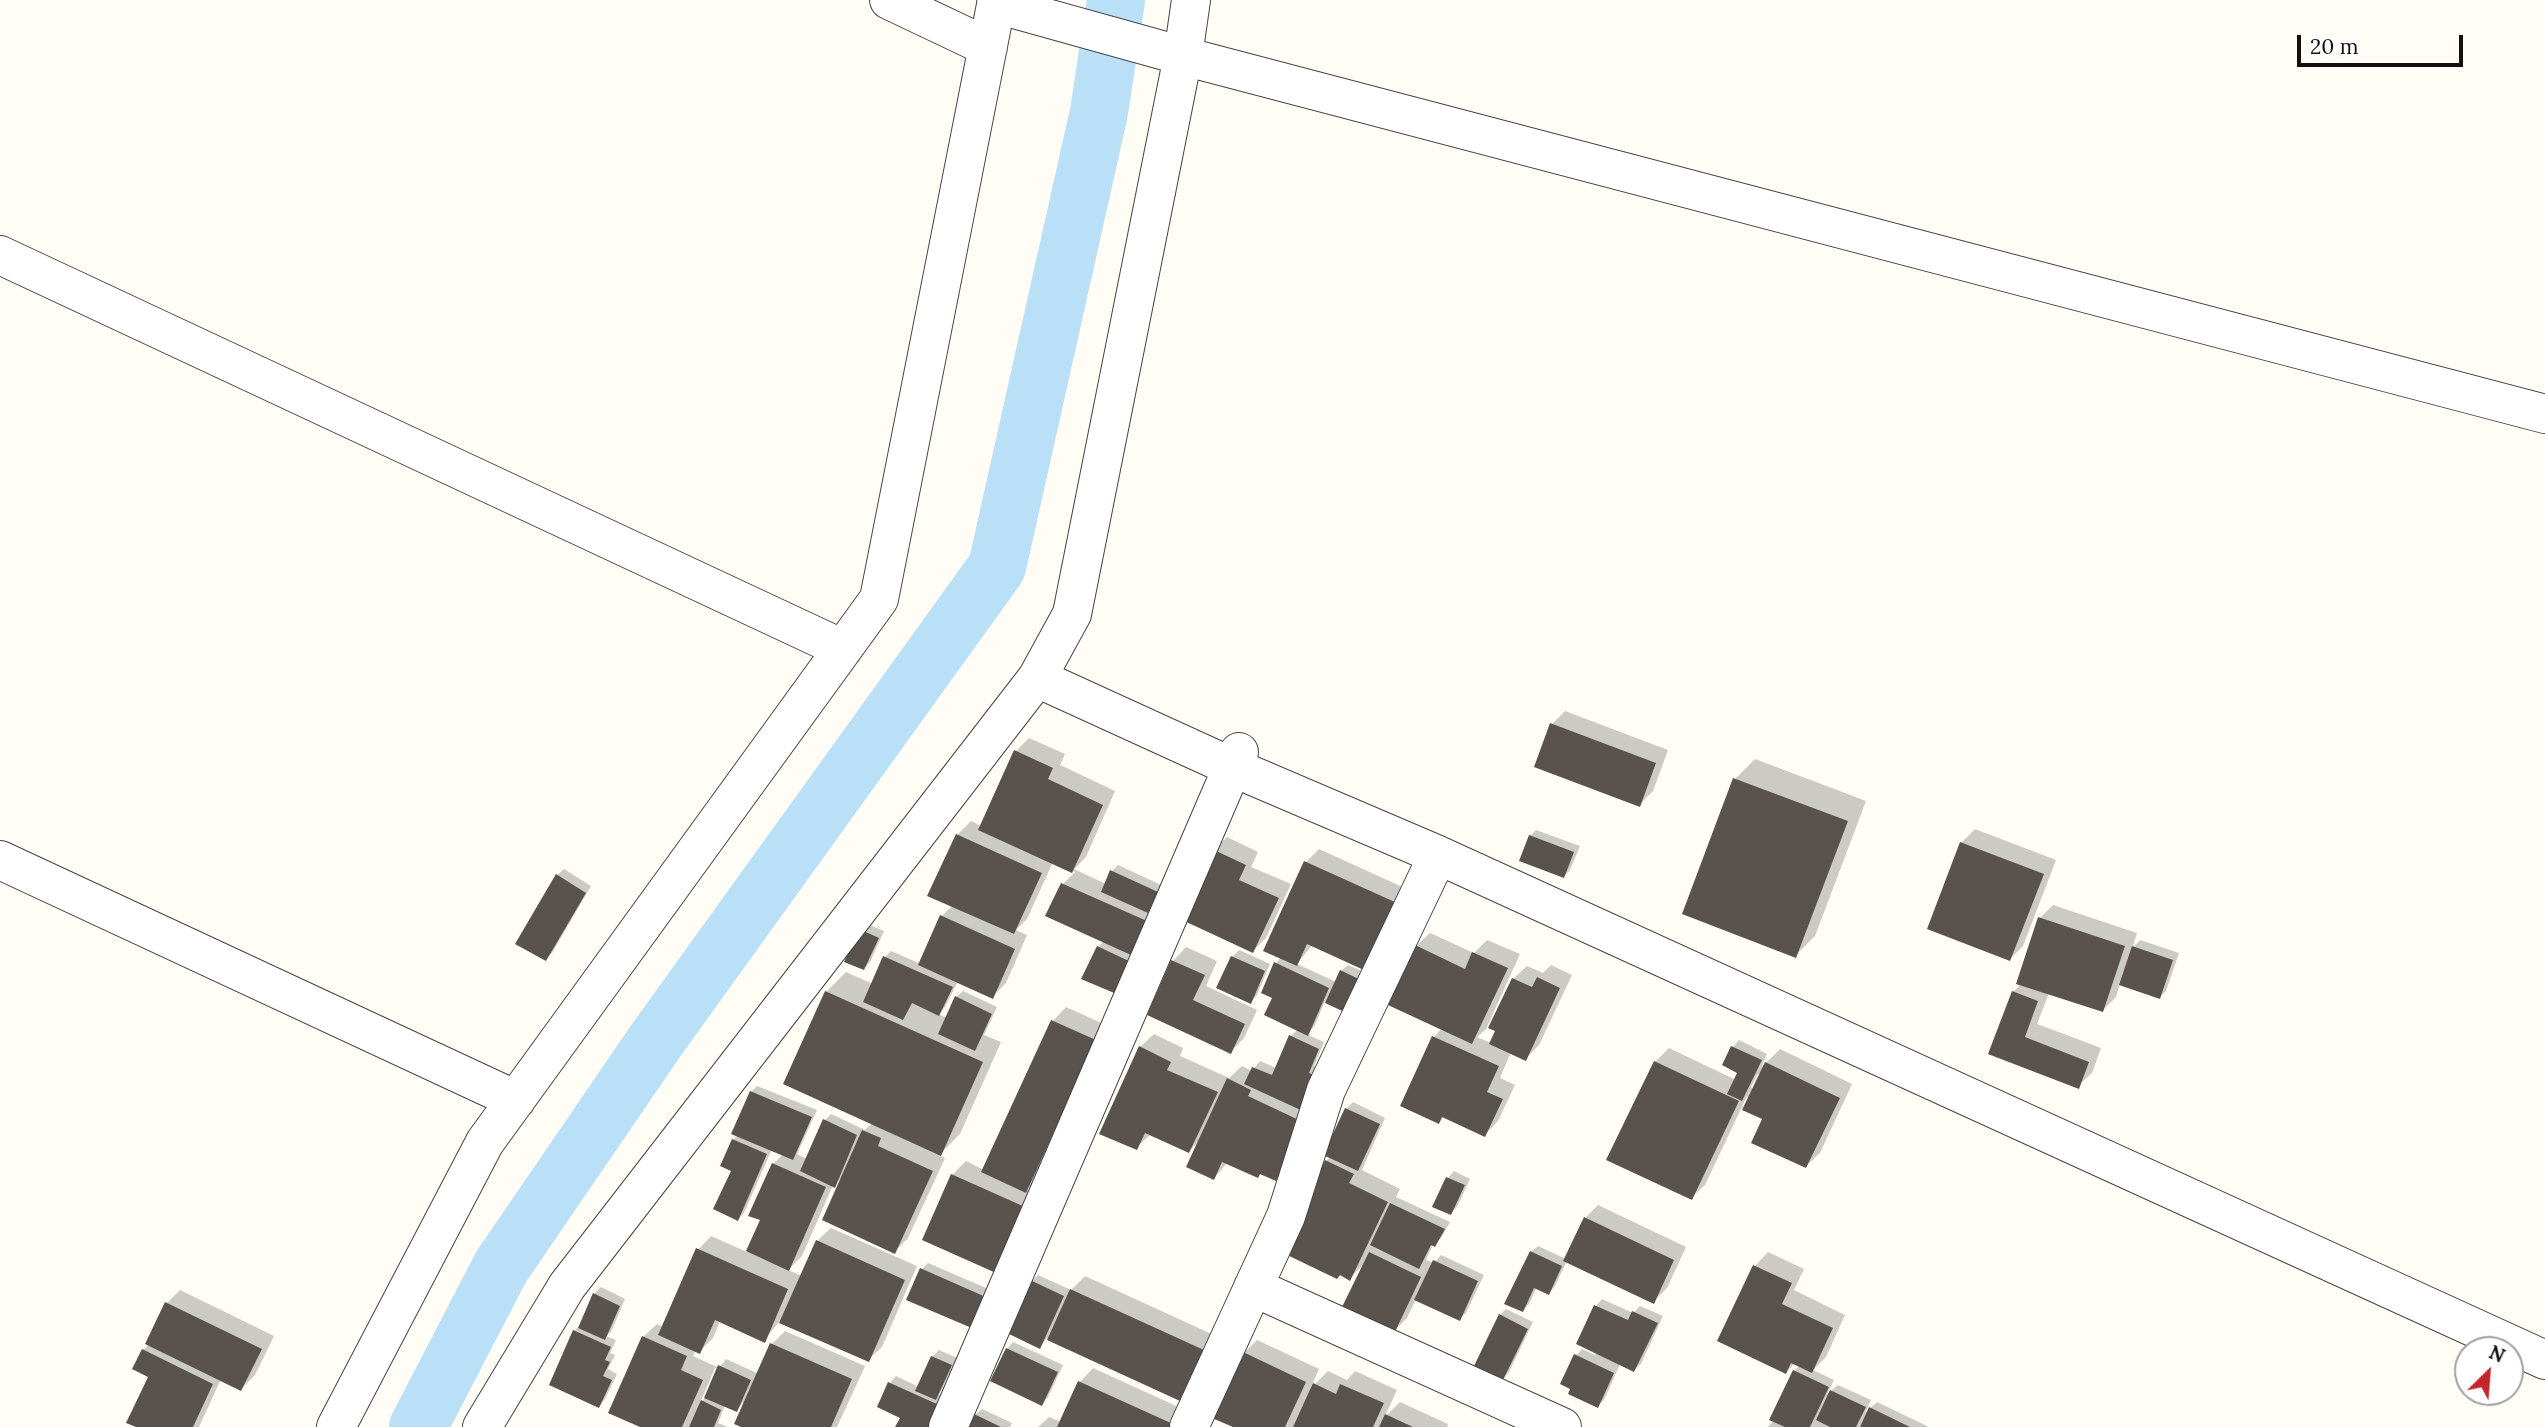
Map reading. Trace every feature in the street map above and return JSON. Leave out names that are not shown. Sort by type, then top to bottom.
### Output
[{"type":"street","points":[[888,0],[988,47]]},
{"type":"street","points":[[482,1427],[567,1286],[1037,678],[1072,614],[1183,56],[1191,0]]},
{"type":"street","points":[[336,1427],[485,1142],[879,599],[997,2],[1183,56],[2545,414]]},
{"type":"street","points":[[0,255],[843,649]]},
{"type":"street","points":[[1037,678],[1236,760],[1438,855],[2545,1360]]},
{"type":"street","points":[[948,1427],[1236,760]]},
{"type":"street","points":[[1189,1427],[1286,1216],[1326,1090],[1438,855]]},
{"type":"street","points":[[0,860],[516,1100]]},
{"type":"street","points":[[1253,1287],[1562,1427]]},
{"type":"building","points":[[1550,723],[1656,763],[1640,807],[1534,767]]},
{"type":"building","points":[[1014,750],[1053,768],[1048,779],[1103,805],[1072,873],[978,830]]},
{"type":"building","points":[[1733,778],[1848,821],[1796,958],[1682,914]]},
{"type":"building","points":[[956,834],[1042,873],[1014,934],[927,896]]},
{"type":"building","points":[[1529,835],[1574,852],[1564,878],[1519,861]]},
{"type":"building","points":[[1960,842],[2044,874],[2010,961],[1927,929]]},
{"type":"building","points":[[1212,849],[1246,865],[1239,880],[1279,898],[1253,953],[1180,919]]},
{"type":"building","points":[[1304,861],[1397,903],[1366,971],[1307,944],[1297,966],[1263,951]]},
{"type":"building","points":[[1110,870],[1158,892],[1148,913],[1101,892]]},
{"type":"building","points":[[556,874],[586,893],[546,961],[515,944]]},
{"type":"building","points":[[1061,883],[1147,921],[1131,955],[1045,916]]},
{"type":"building","points":[[940,915],[1015,949],[993,999],[918,965]]},
{"type":"building","points":[[2038,917],[2125,946],[2103,1012],[2016,984]]},
{"type":"building","points":[[859,929],[879,938],[864,970],[844,962]]},
{"type":"building","points":[[1415,945],[1465,969],[1472,952],[1508,968],[1472,1044],[1388,1005]]},
{"type":"building","points":[[1097,946],[1133,963],[1119,995],[1081,979]]},
{"type":"building","points":[[2132,946],[2173,960],[2160,999],[2119,985]]},
{"type":"building","points":[[883,956],[953,987],[939,1016],[912,1003],[903,1020],[863,1002]]},
{"type":"building","points":[[1231,956],[1265,971],[1251,1004],[1216,988]]},
{"type":"building","points":[[1171,960],[1205,975],[1193,1000],[1245,1024],[1231,1054],[1147,1015]]},
{"type":"building","points":[[1274,962],[1329,988],[1308,1036],[1264,1015],[1272,998],[1261,993]]},
{"type":"building","points":[[1340,970],[1365,982],[1351,1015],[1325,1003]]},
{"type":"building","points":[[1537,977],[1560,988],[1526,1061],[1489,1044],[1495,1031],[1488,1028],[1512,978],[1532,987]]},
{"type":"building","points":[[825,991],[983,1062],[941,1156],[783,1084]]},
{"type":"building","points":[[2012,991],[2038,1001],[2025,1037],[2089,1062],[2079,1089],[1988,1054]]},
{"type":"building","points":[[955,996],[992,1014],[975,1051],[938,1034]]},
{"type":"building","points":[[1051,1020],[1096,1040],[1026,1193],[981,1172]]},
{"type":"building","points":[[1289,1035],[1319,1049],[1309,1073],[1321,1078],[1305,1112],[1244,1084],[1252,1067],[1272,1075]]},
{"type":"building","points":[[1432,1036],[1499,1066],[1487,1092],[1503,1099],[1485,1137],[1442,1117],[1439,1124],[1400,1106]]},
{"type":"building","points":[[1139,1046],[1171,1062],[1167,1070],[1218,1092],[1189,1153],[1145,1133],[1137,1150],[1099,1134]]},
{"type":"building","points":[[1731,1046],[1762,1060],[1742,1101],[1727,1094],[1737,1073],[1722,1065]]},
{"type":"building","points":[[1654,1061],[1739,1101],[1692,1200],[1606,1160]]},
{"type":"building","points":[[1765,1062],[1840,1098],[1806,1168],[1751,1143],[1762,1119],[1742,1110]]},
{"type":"building","points":[[1227,1078],[1251,1090],[1248,1096],[1303,1122],[1276,1181],[1260,1174],[1258,1178],[1222,1162],[1214,1180],[1186,1167]]},
{"type":"building","points":[[750,1091],[812,1117],[793,1160],[731,1134]]},
{"type":"building","points":[[1345,1108],[1380,1124],[1358,1171],[1323,1155]]},
{"type":"building","points":[[823,1119],[857,1135],[835,1188],[800,1171]]},
{"type":"building","points":[[862,1130],[881,1138],[878,1146],[933,1171],[895,1254],[822,1220]]},
{"type":"building","points":[[732,1139],[767,1154],[738,1221],[713,1209],[731,1171],[720,1166]]},
{"type":"building","points":[[1325,1160],[1354,1174],[1349,1183],[1388,1202],[1350,1281],[1340,1275],[1337,1279],[1281,1252]]},
{"type":"building","points":[[772,1163],[826,1187],[789,1271],[746,1251],[760,1220],[748,1216]]},
{"type":"building","points":[[951,1174],[1025,1207],[996,1273],[922,1240]]},
{"type":"building","points":[[1446,1177],[1465,1185],[1451,1215],[1432,1207]]},
{"type":"building","points":[[1390,1203],[1445,1229],[1435,1247],[1431,1245],[1419,1269],[1370,1245]]},
{"type":"building","points":[[1584,1217],[1674,1260],[1654,1304],[1563,1261]]},
{"type":"building","points":[[816,1240],[905,1280],[869,1362],[779,1323]]},
{"type":"building","points":[[696,1248],[788,1289],[765,1343],[715,1320],[700,1354],[658,1335]]},
{"type":"building","points":[[1530,1251],[1562,1266],[1549,1295],[1534,1288],[1523,1312],[1504,1304]]},
{"type":"building","points":[[1369,1252],[1421,1277],[1394,1334],[1341,1309]]},
{"type":"building","points":[[1433,1260],[1478,1281],[1460,1321],[1414,1300]]},
{"type":"building","points":[[1753,1265],[1792,1283],[1782,1304],[1833,1328],[1812,1373],[1791,1363],[1786,1374],[1717,1341]]},
{"type":"building","points":[[920,1268],[988,1298],[974,1329],[906,1300]]},
{"type":"building","points":[[1030,1280],[1064,1296],[1040,1349],[1007,1333]]},
{"type":"building","points":[[1070,1289],[1204,1350],[1180,1401],[1047,1340]]},
{"type":"building","points":[[593,1293],[620,1306],[605,1340],[578,1328]]},
{"type":"building","points":[[165,1302],[262,1349],[241,1391],[145,1344]]},
{"type":"building","points":[[1594,1305],[1628,1320],[1632,1311],[1658,1323],[1634,1372],[1576,1344]]},
{"type":"building","points":[[1499,1314],[1528,1329],[1503,1380],[1474,1366]]},
{"type":"building","points":[[573,1330],[611,1347],[605,1360],[610,1362],[603,1376],[612,1380],[599,1408],[549,1385]]},
{"type":"building","points":[[642,1336],[687,1356],[681,1370],[703,1380],[682,1427],[640,1427],[608,1413]]},
{"type":"building","points":[[770,1343],[852,1379],[831,1427],[741,1427],[734,1424]]},
{"type":"building","points":[[1006,1348],[1058,1372],[1042,1406],[990,1381]]},
{"type":"building","points":[[142,1349],[213,1384],[193,1427],[136,1427],[126,1423],[148,1377],[132,1369]]},
{"type":"building","points":[[1243,1352],[1306,1382],[1285,1427],[1233,1427],[1212,1418]]},
{"type":"building","points":[[1574,1354],[1614,1373],[1598,1408],[1568,1394],[1570,1389],[1560,1384]]},
{"type":"building","points":[[931,1356],[952,1365],[936,1400],[915,1391]]},
{"type":"building","points":[[718,1365],[751,1380],[737,1412],[704,1398]]},
{"type":"building","points":[[1793,1370],[1829,1387],[1810,1427],[1785,1427],[1769,1420]]},
{"type":"building","points":[[1078,1381],[1173,1424],[1171,1427],[1057,1427]]},
{"type":"building","points":[[888,1382],[939,1405],[929,1427],[895,1427],[900,1418],[877,1407]]},
{"type":"building","points":[[1313,1383],[1336,1394],[1340,1384],[1384,1403],[1373,1427],[1293,1427]]},
{"type":"building","points":[[1830,1390],[1866,1407],[1856,1427],[1830,1427],[1816,1420]]},
{"type":"building","points":[[701,1400],[721,1410],[714,1427],[689,1427]]},
{"type":"building","points":[[1869,1407],[1910,1427],[1860,1427]]},
{"type":"building","points":[[974,1414],[1001,1427],[968,1427]]},
{"type":"building","points":[[1385,1414],[1413,1427],[1379,1427]]},
{"type":"waterway","points":[[418,1427],[501,1267],[657,1039],[997,567],[1099,112],[1116,0]]}]
